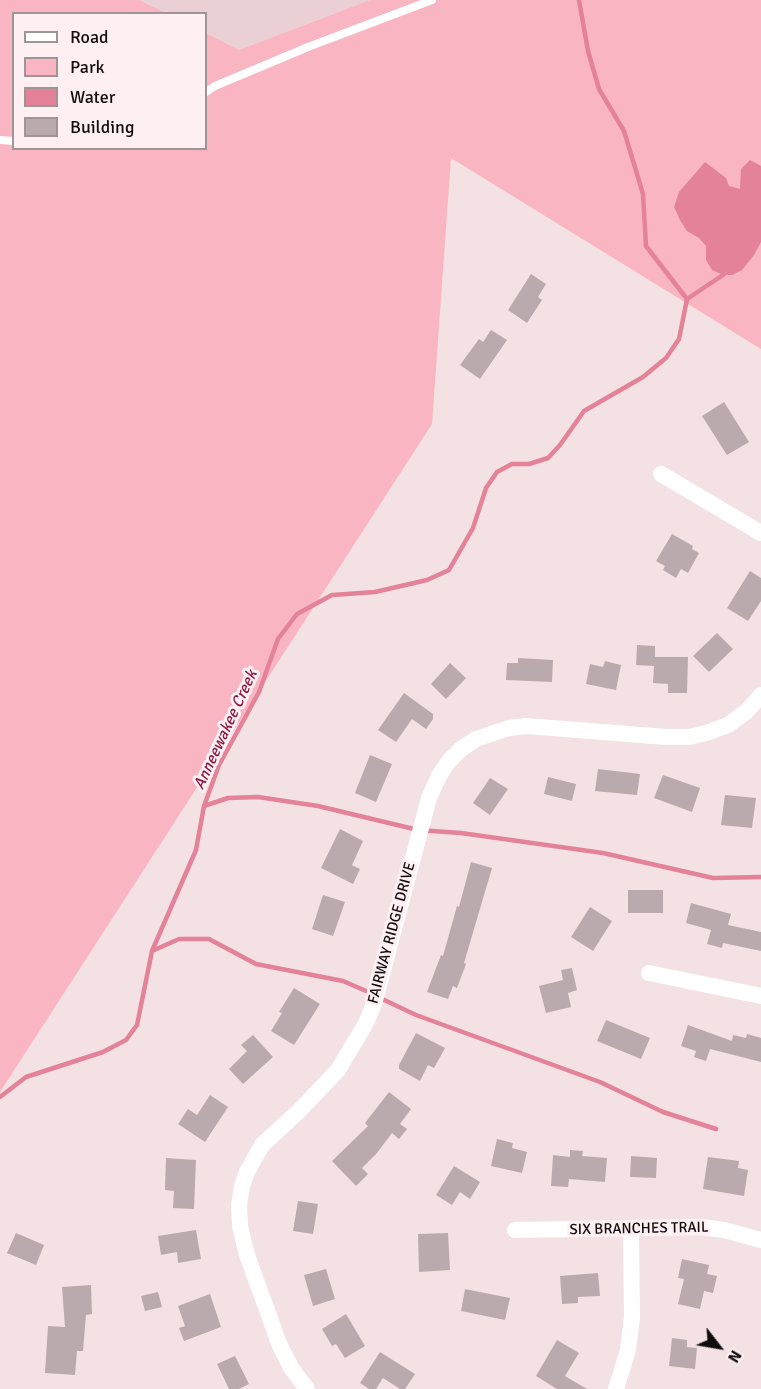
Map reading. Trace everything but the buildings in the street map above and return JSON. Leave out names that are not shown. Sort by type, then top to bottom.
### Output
[{"type":"street","points":[[661,474],[761,533]]},
{"type":"street","name":"FAIRWAY RIDGE DRIVE","points":[[307,1389],[292,1369],[280,1346],[247,1255],[240,1226],[239,1205],[242,1186],[262,1145],[338,1070],[366,1023],[374,1004],[429,798],[440,774],[449,761],[469,744],[492,732],[526,726],[689,737],[706,734],[728,725],[747,711],[761,695]]},
{"type":"street","points":[[649,973],[761,996]]},
{"type":"street","name":"SIX BRANCHES TRAIL","points":[[515,1230],[631,1230],[702,1227],[724,1230],[761,1240]]},
{"type":"street","points":[[615,1389],[628,1350],[632,1317],[631,1230]]},
{"type":"lane","points":[[207,92],[215,86],[308,47],[432,0]]},
{"type":"shaded area","points":[[139,0],[370,0],[239,50],[207,34],[207,12],[164,12]]},
{"type":"green space","points":[[0,0],[139,0],[164,12],[12,12],[12,150],[207,150],[207,34],[239,50],[370,0],[761,0],[761,349],[451,158],[432,424],[0,1092]]},
{"type":"water","points":[[750,160],[761,166],[761,242],[742,270],[732,275],[723,275],[712,270],[706,260],[706,246],[699,238],[687,231],[674,207],[679,192],[705,162],[726,178],[729,186],[740,189],[741,169]]},
{"type":"waterway","name":"Anneewakee Creek","points":[[0,1097],[26,1077],[103,1052],[126,1040],[137,1025],[152,951],[196,850],[204,806],[219,765],[259,692],[278,639],[297,614],[332,595],[375,592],[427,580],[449,570],[473,528],[486,488],[497,472],[512,464],[529,464],[548,458],[584,411],[643,377],[666,358],[679,339],[687,299],[646,246],[643,194],[624,131],[599,89],[588,51],[579,0]]},
{"type":"waterway","points":[[687,299],[723,275]]},
{"type":"waterway","points":[[204,806],[228,798],[258,797],[318,806],[418,830],[461,833],[603,853],[713,878],[761,877]]},
{"type":"waterway","points":[[152,951],[179,939],[209,939],[256,964],[343,981],[373,994]]},
{"type":"waterway","points":[[380,998],[416,1015],[600,1082],[663,1112],[716,1129]]}]
